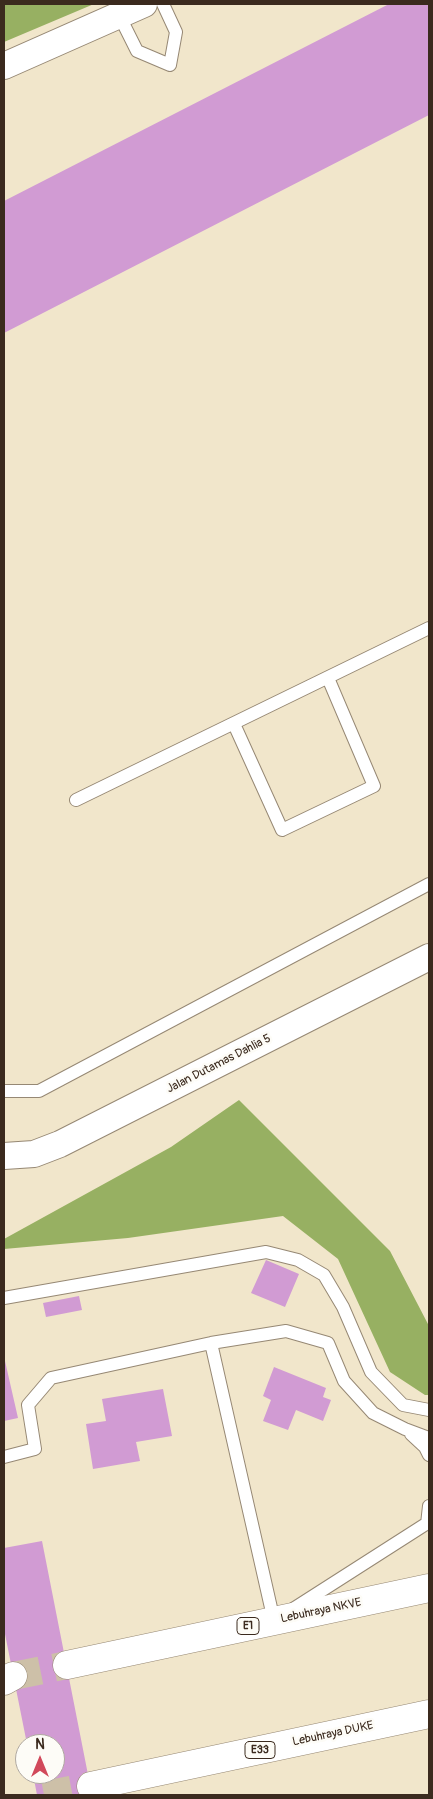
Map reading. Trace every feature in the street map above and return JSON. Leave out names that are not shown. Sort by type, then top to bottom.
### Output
[{"type":"highway","name":"Lebuhraya NKVE","points":[[67,1665],[429,1588]]},
{"type":"highway","name":"Lebuhraya DUKE","points":[[91,1786],[429,1714]]},
{"type":"street","points":[[4,66],[144,4]]},
{"type":"street","name":"Jalan Dutamas Dahlia 5","points":[[4,1156],[34,1154],[60,1144],[429,957]]},
{"type":"lane","points":[[119,15],[137,51],[170,65],[176,32],[163,4]]},
{"type":"lane","points":[[76,800],[429,628]]},
{"type":"lane","points":[[234,724],[282,830],[374,786],[328,678]]},
{"type":"lane","points":[[4,1091],[39,1092],[429,884]]},
{"type":"lane","points":[[4,1298],[266,1252],[298,1260],[324,1275],[343,1308],[371,1372],[403,1405],[429,1410]]},
{"type":"lane","points":[[4,1457],[35,1450],[28,1405],[51,1378],[211,1343],[286,1331],[328,1343],[344,1381],[373,1413],[405,1429],[429,1438]]},
{"type":"lane","points":[[211,1343],[274,1621],[428,1523],[429,1506]]},
{"type":"lane","points":[[405,1429],[426,1447],[429,1455]]},
{"type":"green space","points":[[4,4],[94,4],[4,42]]},
{"type":"green space","points":[[239,1100],[390,1251],[429,1326],[429,1395],[425,1395],[390,1372],[338,1259],[283,1216],[128,1238],[4,1249],[4,1239],[171,1147]]},
{"type":"building","points":[[389,4],[429,4],[429,115],[4,333],[4,201]]},
{"type":"building","points":[[266,1260],[299,1274],[285,1307],[251,1293]]},
{"type":"building","points":[[79,1296],[82,1310],[46,1317],[43,1303]]},
{"type":"building","points":[[4,1361],[18,1418],[4,1421]]},
{"type":"building","points":[[274,1367],[326,1388],[323,1397],[331,1400],[323,1421],[296,1410],[288,1430],[263,1421],[271,1400],[263,1396]]},
{"type":"building","points":[[163,1389],[172,1436],[136,1442],[140,1461],[93,1469],[86,1424],[106,1421],[102,1399]]},
{"type":"building","points":[[42,1541],[92,1795],[37,1795],[35,1784],[65,1784],[65,1734],[25,1734],[4,1629],[4,1548]]},
{"type":"tunnel","points":[[13,1676],[67,1665]]},
{"type":"tunnel","points":[[44,1795],[91,1786]]}]
